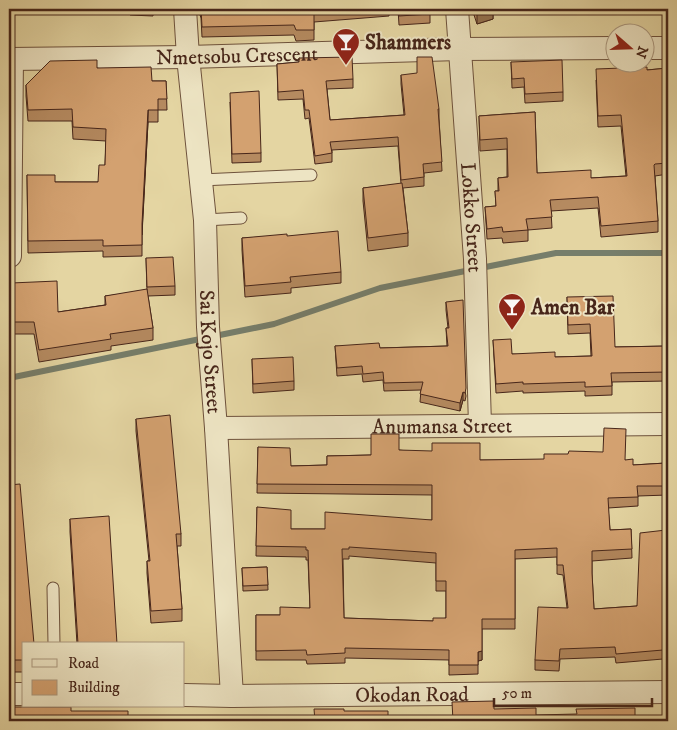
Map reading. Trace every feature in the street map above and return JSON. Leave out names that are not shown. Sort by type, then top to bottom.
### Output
[{"type":"street","name":"Sai Kojo Street","points":[[185,9],[188,57],[205,220],[208,328],[212,366],[232,696]]},
{"type":"street","name":"Lokko Street","points":[[457,9],[475,259],[480,426]]},
{"type":"street","name":"Nmetsobu Crescent","points":[[10,59],[188,57],[459,49],[604,48]]},
{"type":"street","points":[[654,48],[668,48]]},
{"type":"street","points":[[10,59],[10,256]]},
{"type":"street","name":"Anumansa Street","points":[[216,428],[668,424]]},
{"type":"street","name":"Okodan Road","points":[[185,695],[668,692]]},
{"type":"street","points":[[9,694],[22,694]]},
{"type":"lane","points":[[201,180],[311,175]]},
{"type":"lane","points":[[205,220],[242,218]]},
{"type":"lane","points":[[53,588],[54,642]]},
{"type":"building","points":[[201,9],[350,9],[314,12],[314,30],[296,30],[294,25],[202,27]]},
{"type":"building","points":[[398,9],[430,9],[430,14],[399,16]]},
{"type":"building","points":[[476,9],[492,9],[477,13]]},
{"type":"building","points":[[352,57],[353,79],[326,81],[330,120],[405,115],[401,75],[417,73],[417,57],[432,57],[439,109],[442,162],[423,164],[424,177],[401,180],[398,137],[330,142],[332,153],[315,156],[309,110],[305,110],[303,90],[278,92],[277,64],[299,62],[299,58]]},
{"type":"building","points":[[97,60],[97,68],[151,67],[152,81],[166,81],[167,99],[158,99],[158,110],[148,110],[142,245],[103,246],[103,240],[28,241],[27,175],[55,175],[55,182],[98,182],[99,165],[105,165],[106,129],[73,127],[72,109],[28,110],[26,85],[50,61]]},
{"type":"building","points":[[562,60],[563,92],[525,94],[524,78],[512,79],[511,62]]},
{"type":"building","points":[[668,68],[668,163],[654,165],[658,221],[601,226],[598,197],[550,200],[552,217],[526,219],[528,230],[503,232],[502,227],[487,229],[485,207],[496,206],[495,191],[499,191],[498,178],[508,177],[507,138],[480,140],[479,116],[535,112],[537,173],[591,170],[591,178],[627,176],[621,115],[598,116],[596,69],[604,69],[604,72],[654,72],[654,69]]},
{"type":"building","points":[[259,91],[261,153],[232,154],[230,93]]},
{"type":"building","points":[[402,183],[408,233],[368,238],[363,188]]},
{"type":"building","points":[[338,231],[341,272],[290,277],[291,282],[245,286],[242,238]]},
{"type":"building","points":[[9,257],[12,257],[11,283],[57,281],[58,312],[106,305],[105,296],[147,289],[153,328],[110,334],[111,339],[39,350],[34,322],[9,322]]},
{"type":"building","points":[[173,257],[175,286],[147,287],[146,258]]},
{"type":"building","points":[[613,296],[615,347],[668,346],[668,372],[611,373],[612,386],[585,387],[585,382],[496,384],[493,340],[511,339],[512,354],[555,352],[555,357],[592,356],[590,324],[568,325],[567,297]]},
{"type":"building","points":[[463,300],[466,388],[460,403],[420,394],[423,382],[384,383],[383,372],[363,374],[362,366],[337,368],[335,346],[379,343],[380,348],[448,346],[446,328],[449,328],[446,302]]},
{"type":"building","points":[[293,357],[294,381],[253,384],[252,359]]},
{"type":"building","points":[[170,415],[181,534],[176,534],[182,609],[151,611],[147,561],[150,561],[136,419]]},
{"type":"building","points":[[604,428],[626,429],[625,460],[633,459],[633,465],[666,463],[665,443],[668,443],[668,486],[637,486],[638,497],[608,498],[610,530],[631,529],[632,549],[592,551],[592,573],[594,609],[637,606],[640,533],[666,530],[666,519],[668,519],[668,653],[664,653],[663,650],[616,654],[615,647],[560,649],[559,661],[535,660],[538,607],[568,608],[563,565],[557,565],[557,548],[515,550],[515,619],[482,619],[482,651],[478,652],[478,665],[449,665],[449,650],[345,648],[345,653],[307,655],[306,650],[256,651],[256,615],[280,615],[280,607],[310,608],[308,550],[306,550],[306,547],[256,546],[257,507],[291,510],[291,529],[325,529],[325,512],[432,520],[432,485],[257,484],[258,447],[290,448],[291,466],[327,465],[327,456],[371,455],[371,434],[399,434],[399,450],[432,451],[432,443],[480,443],[480,460],[544,459],[544,454],[568,454],[569,451],[603,452]],"holes":[[[349,547],[436,553],[436,581],[446,581],[446,618],[433,618],[433,621],[344,618],[342,549],[349,549]]]},
{"type":"building","points":[[20,484],[34,642],[22,642],[22,660],[9,660],[9,485]]},
{"type":"building","points":[[109,516],[117,642],[78,642],[70,519]]},
{"type":"building","points":[[267,567],[268,585],[243,586],[242,568]]},
{"type":"building","points":[[494,701],[494,709],[536,708],[536,715],[577,714],[576,709],[635,708],[635,721],[453,721],[452,702]]},
{"type":"building","points":[[9,707],[71,708],[71,711],[128,711],[128,721],[9,721]]},
{"type":"building","points":[[314,709],[388,711],[388,721],[315,721]]},
{"type":"waterway","points":[[9,378],[274,324],[380,288],[556,253],[668,253]]},
{"type":"place","name":"Shammers","points":[[346,66]]},
{"type":"place","name":"Amen Bar","points":[[512,331]]}]
